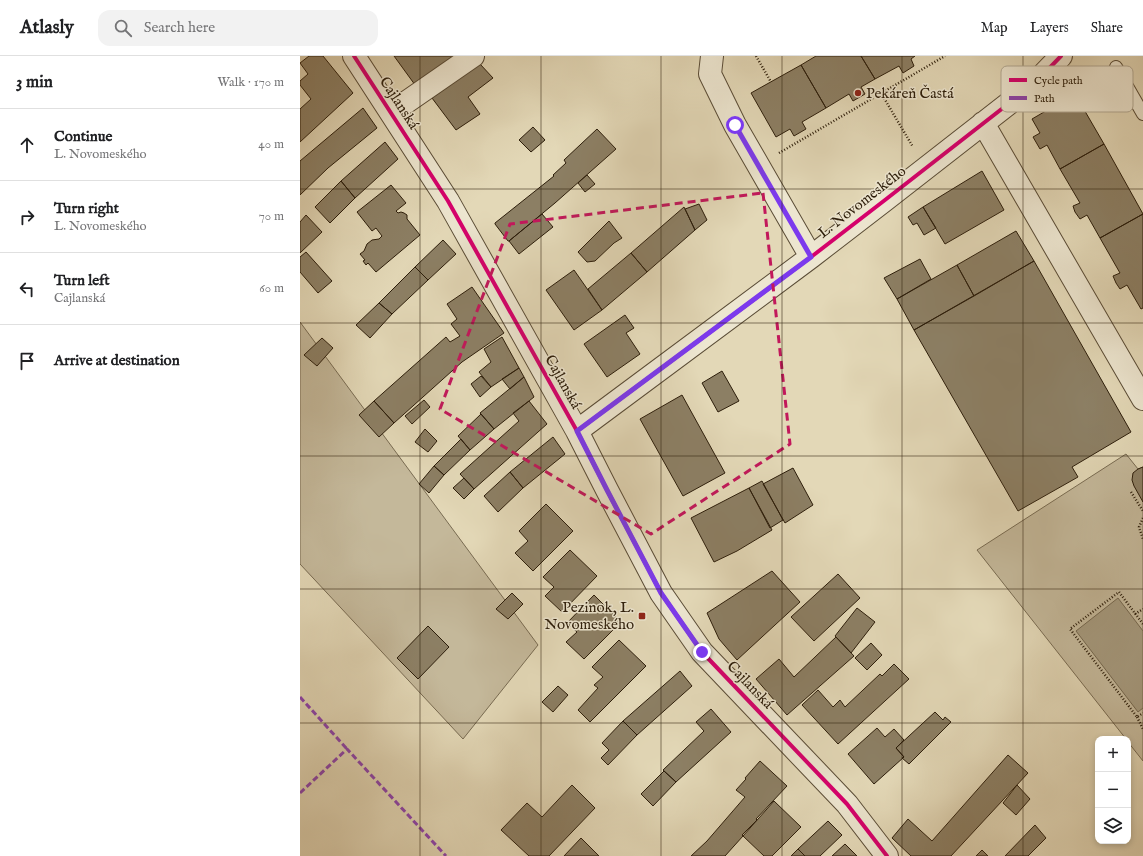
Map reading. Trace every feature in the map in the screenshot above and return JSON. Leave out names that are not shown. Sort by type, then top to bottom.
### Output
[{"type":"street","name":"Cajlanská","points":[[354,56],[448,201],[577,431],[661,593],[702,652],[847,804],[888,856]]},
{"type":"street","points":[[391,112],[473,56]]},
{"type":"street","name":"L. Novomeského","points":[[712,56],[710,74],[735,125],[811,257]]},
{"type":"street","name":"L. Novomeského","points":[[1051,66],[1061,56]]},
{"type":"street","name":"L. Novomeského","points":[[577,431],[811,257],[1001,109]]},
{"type":"street","points":[[983,123],[1143,399]]},
{"type":"lane","points":[[1133,97],[1143,114]]},
{"type":"path","points":[[756,56],[771,82]]},
{"type":"path","points":[[772,157],[945,56]]},
{"type":"path","points":[[881,93],[916,152]]},
{"type":"path","points":[[1131,492],[1143,511]]},
{"type":"path","points":[[1143,518],[1139,527],[1143,539]]},
{"type":"path","points":[[1143,624],[1119,592],[1070,629],[1137,717],[1143,729]]},
{"type":"path","points":[[1135,614],[1143,608]]},
{"type":"path","points":[[1137,717],[1143,713]]},
{"type":"highlighted area","points":[[763,193],[790,444],[651,534],[440,409],[510,224]]},
{"type":"shaded area","points":[[300,322],[538,645],[463,739],[300,564]]},
{"type":"shaded area","points":[[1126,454],[1138,469],[1143,467],[1143,761],[1131,746],[1131,736],[1124,736],[977,550]]},
{"type":"shaded area","points":[[1118,598],[1143,631],[1143,708],[1138,712],[1076,631]]},
{"type":"building","points":[[309,56],[323,56],[353,93],[300,142],[300,109],[311,99],[300,85],[300,81],[308,74],[300,63]]},
{"type":"building","points":[[394,56],[463,56],[418,89]]},
{"type":"building","points":[[816,56],[861,56],[875,79],[861,87],[865,94],[853,101],[849,94],[826,108],[801,65]]},
{"type":"building","points":[[861,56],[915,56],[911,59],[914,66],[903,73],[899,66],[875,79]]},
{"type":"building","points":[[480,64],[493,78],[468,97],[480,114],[456,130],[432,98]]},
{"type":"building","points":[[801,65],[826,108],[802,122],[806,129],[794,136],[790,129],[776,137],[751,93]]},
{"type":"building","points":[[363,108],[377,128],[328,168],[300,195],[300,161]]},
{"type":"building","points":[[1044,112],[1085,112],[1104,144],[1060,169],[1047,145],[1040,149],[1033,137],[1040,133],[1032,119]]},
{"type":"building","points":[[533,127],[545,140],[531,152],[519,140]]},
{"type":"building","points":[[597,129],[616,149],[555,203],[508,241],[495,223],[554,176],[553,175],[566,163],[564,160]]},
{"type":"building","points":[[385,142],[398,159],[355,198],[341,181]]},
{"type":"building","points":[[1104,144],[1143,214],[1100,238],[1087,215],[1080,219],[1075,212],[1073,206],[1080,203],[1060,169]]},
{"type":"building","points":[[982,171],[1004,210],[945,244],[923,207]]},
{"type":"building","points":[[587,175],[595,184],[585,192],[578,183]]},
{"type":"building","points":[[341,181],[355,198],[330,223],[315,207]]},
{"type":"building","points":[[391,185],[406,203],[396,211],[407,215],[407,219],[420,235],[376,272],[368,263],[366,265],[363,261],[365,260],[360,254],[364,251],[367,244],[372,240],[379,239],[382,236],[376,228],[372,231],[357,212]]},
{"type":"building","points":[[699,204],[707,220],[695,230],[685,209]]},
{"type":"building","points":[[684,207],[695,230],[647,272],[631,253]]},
{"type":"building","points":[[923,207],[936,228],[924,235],[917,223],[913,225],[908,217]]},
{"type":"building","points":[[542,214],[553,227],[519,254],[509,241]]},
{"type":"building","points":[[1143,214],[1143,308],[1141,309],[1127,285],[1120,289],[1116,283],[1113,276],[1120,273],[1100,238]]},
{"type":"building","points":[[306,215],[322,232],[300,253],[300,222]]},
{"type":"building","points":[[609,221],[622,238],[614,243],[595,261],[587,262],[578,252]]},
{"type":"building","points":[[1016,231],[1034,261],[974,296],[957,265]]},
{"type":"building","points":[[443,240],[456,254],[428,280],[415,267]]},
{"type":"building","points":[[306,252],[332,281],[318,293],[300,272],[300,257]]},
{"type":"building","points":[[631,253],[647,272],[602,310],[588,289]]},
{"type":"building","points":[[920,259],[931,279],[897,299],[884,278]]},
{"type":"building","points":[[1034,261],[1131,432],[1072,467],[1078,477],[1018,511],[914,330]]},
{"type":"building","points":[[957,265],[974,296],[914,330],[897,299]]},
{"type":"building","points":[[415,267],[428,280],[392,314],[379,303]]},
{"type":"building","points":[[574,270],[602,310],[574,330],[546,290]]},
{"type":"building","points":[[472,287],[504,333],[462,362],[394,423],[374,401],[446,337],[450,342],[460,336],[451,324],[457,319],[447,304]]},
{"type":"building","points":[[379,303],[392,314],[370,338],[356,325]]},
{"type":"building","points":[[625,315],[634,328],[626,333],[640,354],[607,377],[584,344]]},
{"type":"building","points":[[502,337],[519,368],[491,387],[479,372],[491,362],[484,349]]},
{"type":"building","points":[[322,338],[333,348],[317,366],[304,355]]},
{"type":"building","points":[[519,368],[524,377],[510,389],[502,379]]},
{"type":"building","points":[[722,371],[739,401],[718,412],[702,383]]},
{"type":"building","points":[[481,376],[491,387],[480,397],[471,384]]},
{"type":"building","points":[[524,377],[534,397],[494,429],[480,413]]},
{"type":"building","points":[[682,395],[725,473],[683,496],[640,419]]},
{"type":"building","points":[[424,400],[430,407],[412,424],[405,416]]},
{"type":"building","points":[[374,401],[394,423],[379,437],[359,415]]},
{"type":"building","points":[[529,401],[547,424],[474,489],[460,474],[519,421],[513,413]]},
{"type":"building","points":[[481,414],[494,429],[470,450],[458,436]]},
{"type":"building","points":[[425,429],[437,441],[428,452],[415,442]]},
{"type":"building","points":[[553,437],[565,454],[523,488],[510,472]]},
{"type":"building","points":[[461,439],[470,450],[444,475],[434,466]]},
{"type":"building","points":[[434,466],[444,475],[429,493],[419,484]]},
{"type":"building","points":[[1143,467],[1143,502],[1132,480],[1133,473]]},
{"type":"building","points":[[793,468],[813,505],[785,523],[763,484]]},
{"type":"building","points":[[510,472],[523,488],[498,512],[484,496]]},
{"type":"building","points":[[464,478],[474,489],[464,499],[453,488]]},
{"type":"building","points":[[762,481],[783,520],[770,528],[749,488]]},
{"type":"building","points":[[749,488],[772,530],[737,551],[714,562],[691,518]]},
{"type":"building","points":[[546,504],[573,531],[533,571],[515,553],[528,541],[519,531]]},
{"type":"building","points":[[570,550],[597,576],[562,612],[545,596],[554,587],[543,577]]},
{"type":"building","points":[[772,571],[800,602],[737,660],[719,639],[707,613]]},
{"type":"building","points":[[838,574],[860,598],[814,641],[791,617]]},
{"type":"building","points":[[512,593],[523,604],[508,619],[496,609]]},
{"type":"building","points":[[594,595],[621,622],[584,659],[566,642],[577,632],[567,623]]},
{"type":"building","points":[[857,608],[875,622],[851,653],[835,636]]},
{"type":"building","points":[[428,626],[449,647],[418,679],[397,658]]},
{"type":"building","points":[[836,637],[854,656],[787,715],[756,679],[779,659],[794,677]]},
{"type":"building","points":[[619,640],[646,666],[590,722],[578,710],[598,688],[594,685],[603,677],[592,667]]},
{"type":"building","points":[[871,643],[882,655],[867,670],[855,658]]},
{"type":"building","points":[[894,664],[909,679],[838,744],[802,705],[818,690],[833,707],[840,700],[845,707],[880,674],[882,676]]},
{"type":"building","points":[[680,671],[692,686],[637,735],[623,721]]},
{"type":"building","points":[[558,686],[568,695],[553,712],[542,702]]},
{"type":"building","points":[[711,709],[731,732],[676,782],[663,770],[704,731],[696,722]]},
{"type":"building","points":[[935,712],[943,720],[945,717],[951,722],[909,764],[902,758],[904,757],[896,748]]},
{"type":"building","points":[[623,721],[637,735],[608,765],[601,758],[609,750],[602,743]]},
{"type":"building","points":[[877,728],[885,737],[894,729],[904,740],[896,748],[904,757],[874,784],[848,754]]},
{"type":"building","points":[[1008,755],[1028,773],[951,856],[911,856],[892,838],[908,819],[932,841]]},
{"type":"building","points":[[760,761],[787,786],[756,819],[757,820],[742,835],[743,836],[725,856],[691,856],[707,841],[745,797],[736,790]]},
{"type":"building","points":[[664,771],[676,782],[653,806],[641,794]]},
{"type":"building","points":[[572,785],[595,808],[549,856],[529,856],[501,830],[527,803],[542,817]]},
{"type":"building","points":[[1017,785],[1030,799],[1016,815],[1003,803]]},
{"type":"building","points":[[774,801],[801,827],[772,856],[764,856],[743,836]]},
{"type":"building","points":[[828,821],[842,835],[820,856],[805,856],[798,849]]},
{"type":"building","points":[[1035,825],[1046,838],[1028,856],[1005,856]]},
{"type":"building","points":[[581,838],[599,856],[564,856]]},
{"type":"building","points":[[845,844],[857,856],[832,856]]},
{"type":"building","points":[[798,849],[805,856],[791,856]]},
{"type":"building","points":[[982,850],[988,856],[976,856]]},
{"type":"marked path","points":[[300,697],[347,749]]},
{"type":"marked path","points":[[300,793],[347,749],[446,856]]},
{"type":"cycle path","points":[[354,56],[448,201],[577,431],[661,593],[702,652],[847,804],[887,856]]},
{"type":"cycle path","points":[[1051,66],[1061,56]]},
{"type":"cycle path","points":[[577,431],[811,257],[1001,110]]},
{"type":"place","name":"Pekáreň Častá","points":[[858,93]]},
{"type":"place","name":"Pezinok, L. Novomeského","points":[[642,616]]},
{"type":"route","points":[[702,652],[661,593],[577,431],[811,257],[735,125]]}]
